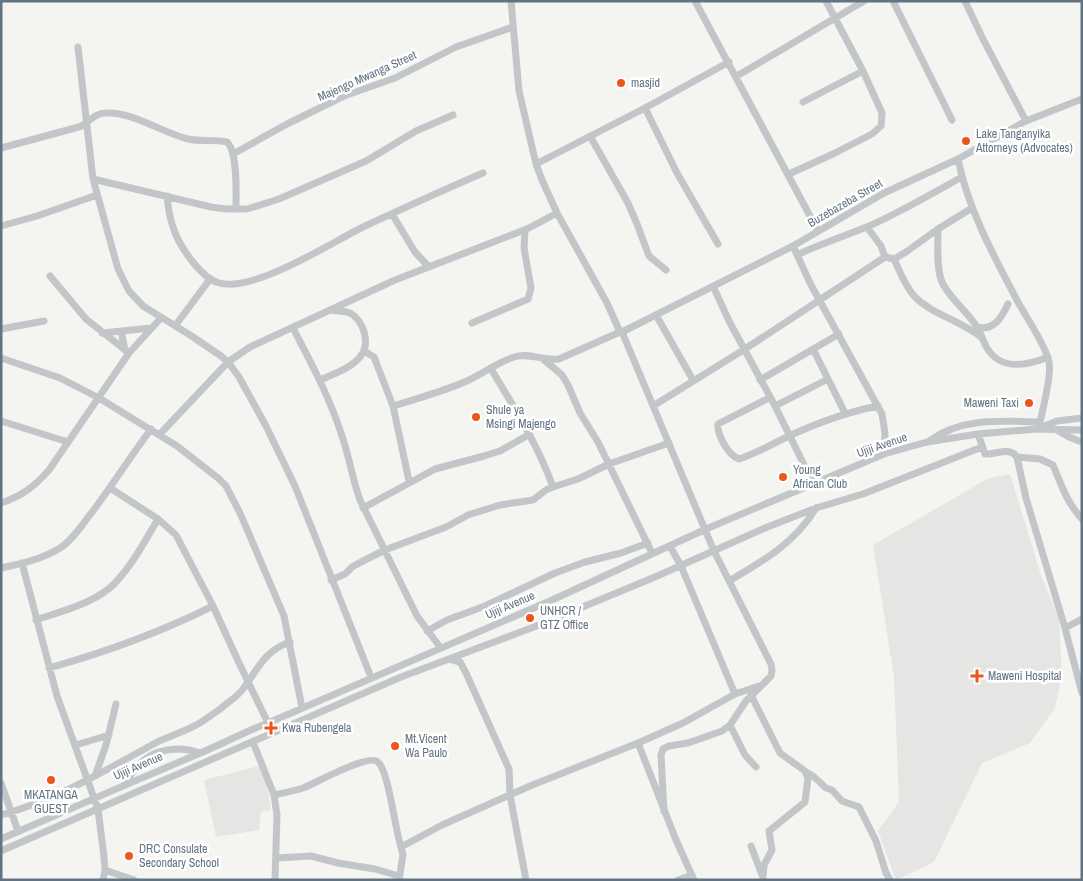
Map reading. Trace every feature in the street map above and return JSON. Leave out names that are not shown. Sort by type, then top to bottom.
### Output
[{"type":"street","points":[[511,1],[520,96],[536,164],[542,180],[557,213],[621,332],[714,551],[771,664],[770,676],[751,695],[730,725],[722,731],[705,738],[663,749],[661,755],[664,811]]},
{"type":"street","points":[[696,1],[818,231]]},
{"type":"street","points":[[789,174],[872,134],[881,126],[882,112],[864,71],[826,1]]},
{"type":"street","points":[[736,76],[864,1]]},
{"type":"street","points":[[893,1],[952,120]]},
{"type":"street","points":[[968,3],[1026,121]]},
{"type":"street","name":"Majengo Mwanga Street","points":[[233,154],[287,124],[344,96],[395,78],[456,47],[513,27]]},
{"type":"street","points":[[78,47],[93,179],[118,269],[129,291],[143,306],[228,362],[250,394],[282,458],[371,677]]},
{"type":"street","points":[[536,164],[729,62]]},
{"type":"street","points":[[803,102],[864,71]]},
{"type":"street","name":"Buzebazeba Street","points":[[393,406],[433,394],[469,380],[514,357],[524,355],[543,359],[559,359],[621,332],[793,246],[884,193],[958,159],[1026,121],[1082,99]]},
{"type":"street","points":[[645,108],[677,173],[718,244]]},
{"type":"street","points":[[1,148],[87,124],[96,115],[101,113],[116,114],[190,139],[226,142],[230,145],[233,154],[236,209]]},
{"type":"street","points":[[93,179],[211,207],[236,209],[261,206],[366,161],[416,131],[453,115]]},
{"type":"street","points":[[590,136],[628,203],[638,224],[649,256],[666,270]]},
{"type":"street","points":[[927,442],[935,436],[956,427],[980,421],[1039,426],[1050,371],[1048,357],[972,208],[958,159]]},
{"type":"street","points":[[167,196],[173,228],[178,240],[192,261],[210,280],[219,284],[230,285],[271,274],[392,214],[483,173]]},
{"type":"street","points":[[797,255],[827,241],[867,227],[962,177]]},
{"type":"street","points":[[1,226],[37,216],[97,194]]},
{"type":"street","points":[[652,406],[745,349],[885,258],[894,259],[972,208]]},
{"type":"street","points":[[159,434],[228,362],[250,347],[395,280],[525,230],[557,213]]},
{"type":"street","points":[[392,214],[415,252],[429,267]]},
{"type":"street","points":[[867,227],[881,246],[885,258]]},
{"type":"street","points":[[938,229],[938,252],[942,281],[978,327],[982,338],[993,356],[1005,363],[1024,365],[1048,357]]},
{"type":"street","points":[[472,323],[528,299],[531,288],[524,248],[525,230]]},
{"type":"street","points":[[793,246],[878,406],[884,422],[884,454]]},
{"type":"street","points":[[894,259],[909,289],[916,297],[931,308],[972,330],[982,338]]},
{"type":"street","points":[[50,276],[86,319],[127,352]]},
{"type":"street","points":[[175,326],[210,280]]},
{"type":"street","points":[[713,286],[729,321],[775,406],[813,483]]},
{"type":"street","points":[[978,327],[986,328],[992,325],[1001,317],[1008,304]]},
{"type":"street","points":[[320,380],[356,362],[366,345],[362,327],[357,320],[349,313],[330,310]]},
{"type":"street","points":[[656,315],[693,380]]},
{"type":"street","points":[[1,503],[24,493],[37,484],[99,398],[127,352],[161,318]]},
{"type":"street","points":[[1,329],[44,321]]},
{"type":"street","points":[[102,333],[151,328]]},
{"type":"street","points":[[294,328],[320,380],[342,434],[354,484],[364,508],[407,598],[427,631],[440,647]]},
{"type":"street","points":[[121,331],[127,352]]},
{"type":"street","points":[[760,380],[840,334]]},
{"type":"street","points":[[813,349],[844,414]]},
{"type":"street","points":[[364,351],[374,357],[393,406],[409,481]]},
{"type":"street","points":[[1,358],[60,378],[99,398],[159,434],[202,464],[226,486],[240,513],[284,616],[302,708]]},
{"type":"street","points":[[543,359],[562,375],[568,385],[580,413],[609,464],[652,553]]},
{"type":"street","points":[[490,369],[530,434],[546,467],[553,487]]},
{"type":"street","points":[[775,406],[828,379]]},
{"type":"street","points":[[769,398],[720,421],[717,427],[733,457],[739,459],[759,452],[789,436],[844,414],[878,406]]},
{"type":"street","name":"Ujiji Avenue","points":[[1,839],[568,592],[706,529],[884,454],[927,442],[1082,418]]},
{"type":"street","points":[[1,421],[68,442]]},
{"type":"street","name":"Ujiji Avenue","points":[[1039,426],[1057,430],[1082,430]]},
{"type":"street","points":[[1,568],[22,563],[60,548],[83,524],[151,429]]},
{"type":"street","points":[[1057,430],[1068,437],[1082,442]]},
{"type":"street","points":[[364,508],[409,481],[435,469],[500,451],[530,434]]},
{"type":"street","points":[[978,434],[984,452],[987,455],[1013,452],[1017,457],[1026,498],[1065,628],[1082,693]]},
{"type":"street","points":[[331,580],[345,574],[352,567],[385,550],[446,527],[468,515],[500,505],[533,500],[553,487],[578,479],[609,464],[669,442]]},
{"type":"street","points":[[1,851],[401,677],[539,625],[816,508],[863,494],[982,447]]},
{"type":"street","points":[[1017,457],[1040,460],[1053,465],[1073,509],[1082,519]]},
{"type":"street","points":[[110,488],[158,519],[176,534],[213,606],[268,723]]},
{"type":"street","points":[[729,581],[780,550],[804,527],[816,508]]},
{"type":"street","points":[[36,620],[84,602],[101,594],[114,584],[130,565],[158,519]]},
{"type":"street","points":[[427,631],[447,620],[485,606],[555,573],[648,543]]},
{"type":"street","points":[[670,546],[681,566],[735,694]]},
{"type":"street","points":[[22,563],[61,710],[76,745],[98,809],[105,870],[103,880]]},
{"type":"street","points":[[49,668],[154,634],[213,606]]},
{"type":"street","points":[[1065,628],[1082,619]]},
{"type":"street","points":[[1,816],[49,799],[120,764],[162,740],[197,724],[241,691],[255,670],[269,654],[277,647],[290,642]]},
{"type":"street","points":[[449,659],[460,662],[496,736],[509,769],[510,795],[526,880]]},
{"type":"street","points":[[402,847],[442,825],[564,772],[638,743],[683,723],[735,694],[762,685]]},
{"type":"street","points":[[751,695],[780,753],[813,776],[826,788],[832,790],[842,800],[860,807],[876,841],[890,880]]},
{"type":"street","points":[[95,776],[109,735],[116,704]]},
{"type":"street","points":[[730,725],[745,755],[756,768]]},
{"type":"street","points":[[76,745],[109,735]]},
{"type":"street","points":[[253,742],[274,796],[277,815],[275,880]]},
{"type":"street","points":[[638,743],[664,811],[693,878],[678,880]]},
{"type":"street","points":[[123,785],[136,767],[154,753],[181,749],[200,753]]},
{"type":"street","points":[[274,796],[303,788],[359,764],[372,760],[379,762],[393,808],[403,856],[399,878],[375,869],[311,856],[276,858]]},
{"type":"street","points":[[763,878],[764,865],[772,850],[769,831],[805,802],[808,778],[805,771]]},
{"type":"street","points":[[1,783],[18,831]]},
{"type":"street","points":[[751,846],[763,878]]},
{"type":"street","points":[[105,870],[134,880]]},
{"type":"shaded area","name":"Maweni Hospital","points":[[1010,474],[1041,575],[1059,619],[1062,675],[1055,708],[1030,743],[982,763],[934,862],[896,880],[878,831],[899,802],[894,677],[873,545],[989,478]]},
{"type":"shaded area","points":[[259,766],[267,784],[271,810],[261,812],[259,830],[216,837],[204,780]]},
{"type":"place","name":"masjid","points":[[621,83]]},
{"type":"place","name":"Lake Tanganyika Attorneys (Advocates)","points":[[966,141]]},
{"type":"place","name":"Maweni Taxi","points":[[1029,403]]},
{"type":"place","name":"Shule ya Msingi Majengo","points":[[476,417]]},
{"type":"place","name":"Young African Club","points":[[783,477]]},
{"type":"place","name":"UNHCR / GTZ Office","points":[[530,618]]},
{"type":"place","name":"Maweni Hospital","points":[[977,676]]},
{"type":"place","name":"Kwa Rubengela","points":[[271,728]]},
{"type":"place","name":"Mt.Vicent Wa Paulo","points":[[395,746]]},
{"type":"place","name":"MKATANGA GUEST","points":[[51,780]]},
{"type":"place","name":"DRC Consulate Secondary School","points":[[129,856]]}]
